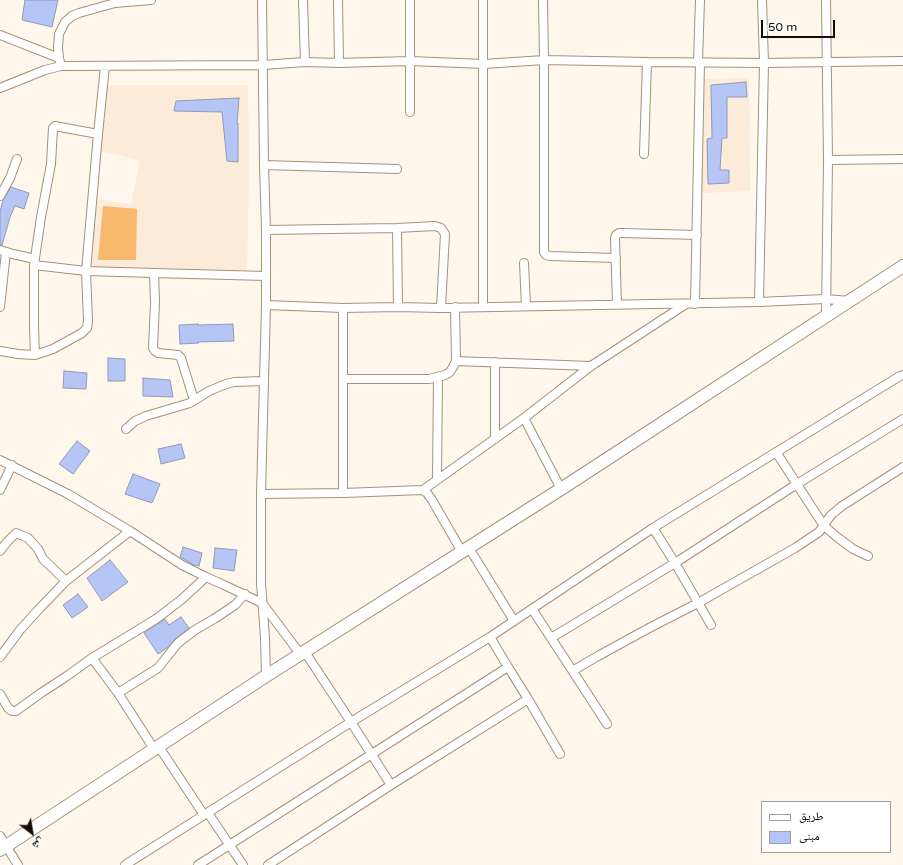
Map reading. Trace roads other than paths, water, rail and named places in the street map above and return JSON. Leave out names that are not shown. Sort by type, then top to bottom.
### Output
[{"type":"main road","points":[[2,844],[157,748],[266,676],[561,489],[903,266]]},
{"type":"street","points":[[60,62],[58,47],[59,34],[64,22],[72,16],[115,3],[151,0]]},
{"type":"street","points":[[262,0],[266,305],[261,583],[266,676]]},
{"type":"street","points":[[303,0],[305,62]]},
{"type":"street","points":[[338,0],[339,63]]},
{"type":"street","points":[[410,0],[410,112]]},
{"type":"street","points":[[483,0],[483,306]]},
{"type":"street","points":[[543,0],[544,252],[546,255],[550,256],[616,258]]},
{"type":"street","points":[[695,304],[700,0]]},
{"type":"street","points":[[759,302],[764,62],[762,0]]},
{"type":"street","points":[[826,0],[828,160],[825,298],[826,316]]},
{"type":"street","points":[[0,35],[60,62],[105,66],[410,61],[484,64],[544,60],[647,62],[903,62]]},
{"type":"street","points":[[0,88],[45,70],[60,62]]},
{"type":"street","points":[[644,154],[647,62]]},
{"type":"street","points":[[0,351],[36,355],[53,349],[82,333],[87,328],[86,271],[105,66]]},
{"type":"street","points":[[36,355],[34,327],[35,262],[41,217],[51,164],[53,128],[55,126],[98,134]]},
{"type":"street","points":[[0,196],[10,178],[17,159]]},
{"type":"street","points":[[828,160],[903,159]]},
{"type":"street","points":[[264,165],[397,169]]},
{"type":"street","points":[[266,230],[434,226],[441,228],[445,234],[441,308]]},
{"type":"street","points":[[397,228],[398,307]]},
{"type":"street","points":[[617,305],[616,235],[619,233],[697,235]]},
{"type":"street","points":[[0,307],[3,251],[35,262],[86,271],[266,276]]},
{"type":"street","points":[[524,263],[526,306]]},
{"type":"street","points":[[154,274],[155,303],[153,348],[155,352],[178,355],[181,358],[194,400]]},
{"type":"street","points":[[266,305],[343,308],[455,308],[483,306],[695,304],[825,298],[850,301]]},
{"type":"street","points":[[262,494],[424,490],[524,418],[590,366],[686,304]]},
{"type":"street","points":[[343,308],[343,493]]},
{"type":"street","points":[[343,379],[429,379],[450,372],[456,361],[455,308]]},
{"type":"street","points":[[456,361],[590,366]]},
{"type":"street","points":[[495,362],[495,439]]},
{"type":"street","points":[[125,865],[351,722],[490,637],[653,528],[903,375]]},
{"type":"street","points":[[437,480],[438,377]]},
{"type":"street","points":[[126,429],[135,421],[146,416],[190,403],[209,391],[226,384],[234,382],[264,381]]},
{"type":"street","points":[[524,418],[561,489]]},
{"type":"street","points":[[551,638],[675,563],[797,484],[903,419]]},
{"type":"street","points":[[776,452],[824,526],[853,549],[868,556]]},
{"type":"street","points":[[0,460],[68,494],[130,531],[182,565],[262,602],[303,653],[351,722],[391,785]]},
{"type":"street","points":[[0,490],[12,465]]},
{"type":"street","points":[[572,670],[627,639],[698,603],[794,548],[819,532],[831,516],[842,506],[903,467]]},
{"type":"street","points":[[424,490],[514,621]]},
{"type":"street","points":[[653,528],[711,625]]},
{"type":"street","points":[[0,657],[20,630],[66,581],[130,531]]},
{"type":"street","points":[[0,551],[16,533],[28,538],[38,549],[43,559],[66,581]]},
{"type":"street","points":[[0,694],[8,708],[16,712],[92,658],[156,619],[187,595],[206,577]]},
{"type":"street","points":[[118,693],[158,668],[178,643],[195,630],[235,605],[245,594]]},
{"type":"street","points":[[532,609],[607,724]]},
{"type":"street","points":[[490,637],[560,754]]},
{"type":"street","points":[[92,658],[243,865]]},
{"type":"street","points":[[198,865],[508,667]]},
{"type":"street","points":[[268,865],[391,785],[528,699]]},
{"type":"street","points":[[2,844],[18,865]]}]
